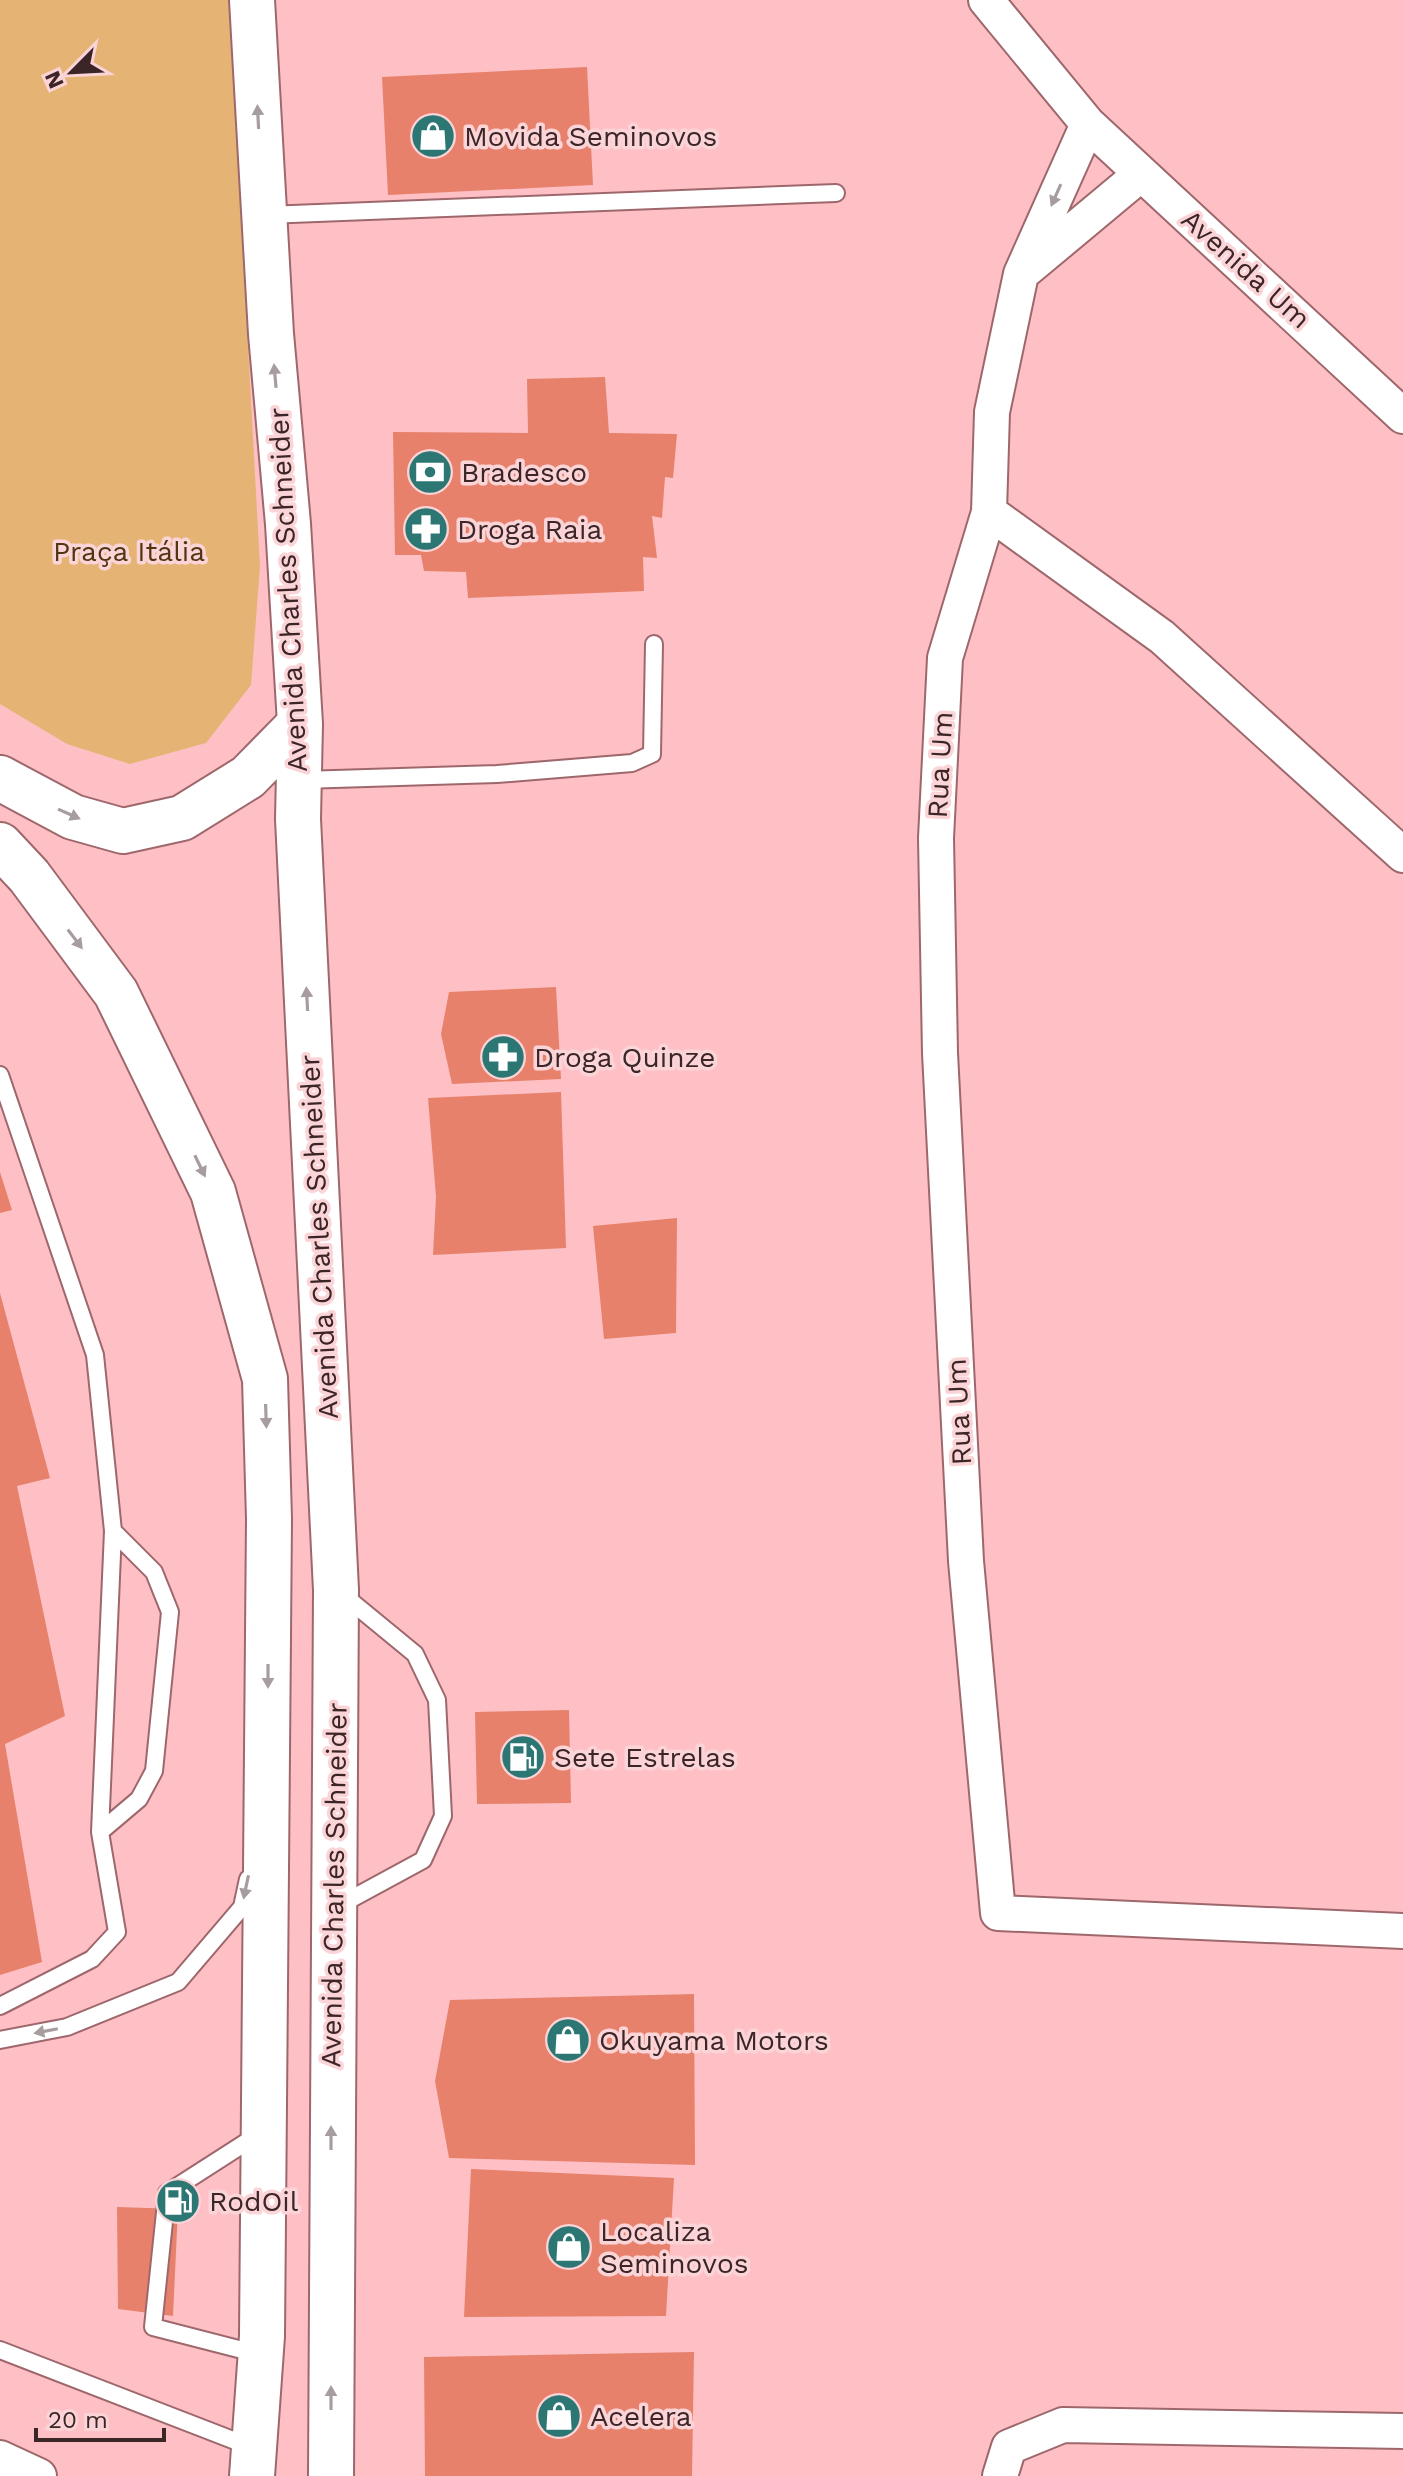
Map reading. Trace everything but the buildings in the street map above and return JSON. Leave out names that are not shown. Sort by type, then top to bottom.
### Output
[{"type":"main road","name":"Avenida Charles Schneider","points":[[252,0],[271,334],[288,524],[300,724],[298,819],[336,1590],[331,2476]]},
{"type":"main road","points":[[0,778],[73,817],[123,831],[182,818],[248,777],[300,724]]},
{"type":"main road","points":[[0,845],[29,876],[116,993],[213,1192],[265,1379],[269,1519],[264,2131],[261,2355],[252,2462]]},
{"type":"street","name":"Avenida Um","points":[[985,4],[1088,124],[1403,416]]},
{"type":"street","name":"Rua Um","points":[[1088,124],[1021,274],[992,412],[989,512],[945,658],[936,838],[940,1053],[966,1561],[998,1913],[1403,1931]]},
{"type":"street","points":[[1021,274],[1141,174]]},
{"type":"street","points":[[989,512],[1162,637],[1403,855]]},
{"type":"street","points":[[1000,2476],[1009,2447],[1063,2425],[1403,2431]]},
{"type":"street","points":[[0,2458],[39,2476]]},
{"type":"lane","points":[[264,215],[836,193]]},
{"type":"lane","points":[[299,781],[497,774],[632,763],[652,754],[654,644]]},
{"type":"lane","points":[[0,1075],[95,1355],[113,1531],[100,1832],[117,1932],[92,1959],[0,2006]]},
{"type":"lane","points":[[100,1832],[139,1799],[154,1771],[170,1612],[154,1572],[113,1531]]},
{"type":"lane","points":[[335,1908],[423,1860],[443,1816],[437,1700],[415,1654],[336,1590]]},
{"type":"lane","points":[[0,2040],[67,2027],[178,1982],[242,1907],[268,1783]]},
{"type":"lane","points":[[261,2355],[153,2327],[167,2193],[264,2131]]},
{"type":"lane","points":[[0,2350],[252,2462]]},
{"type":"green space","name":"Praça Itália","points":[[0,0],[236,0],[237,144],[260,566],[251,685],[206,743],[130,764],[67,744],[0,704]]},
{"type":"place","name":"Movida Seminovos","points":[[433,136]]},
{"type":"place","name":"Bradesco","points":[[430,472]]},
{"type":"place","name":"Droga Raia","points":[[426,529]]},
{"type":"place","name":"Droga Quinze","points":[[503,1057]]},
{"type":"place","name":"Sete Estrelas","points":[[523,1757]]},
{"type":"place","name":"Okuyama Motors","points":[[568,2040]]},
{"type":"place","name":"RodOil","points":[[178,2201]]},
{"type":"place","name":"Localiza Seminovos","points":[[569,2247]]},
{"type":"place","name":"Acelera","points":[[559,2416]]}]
